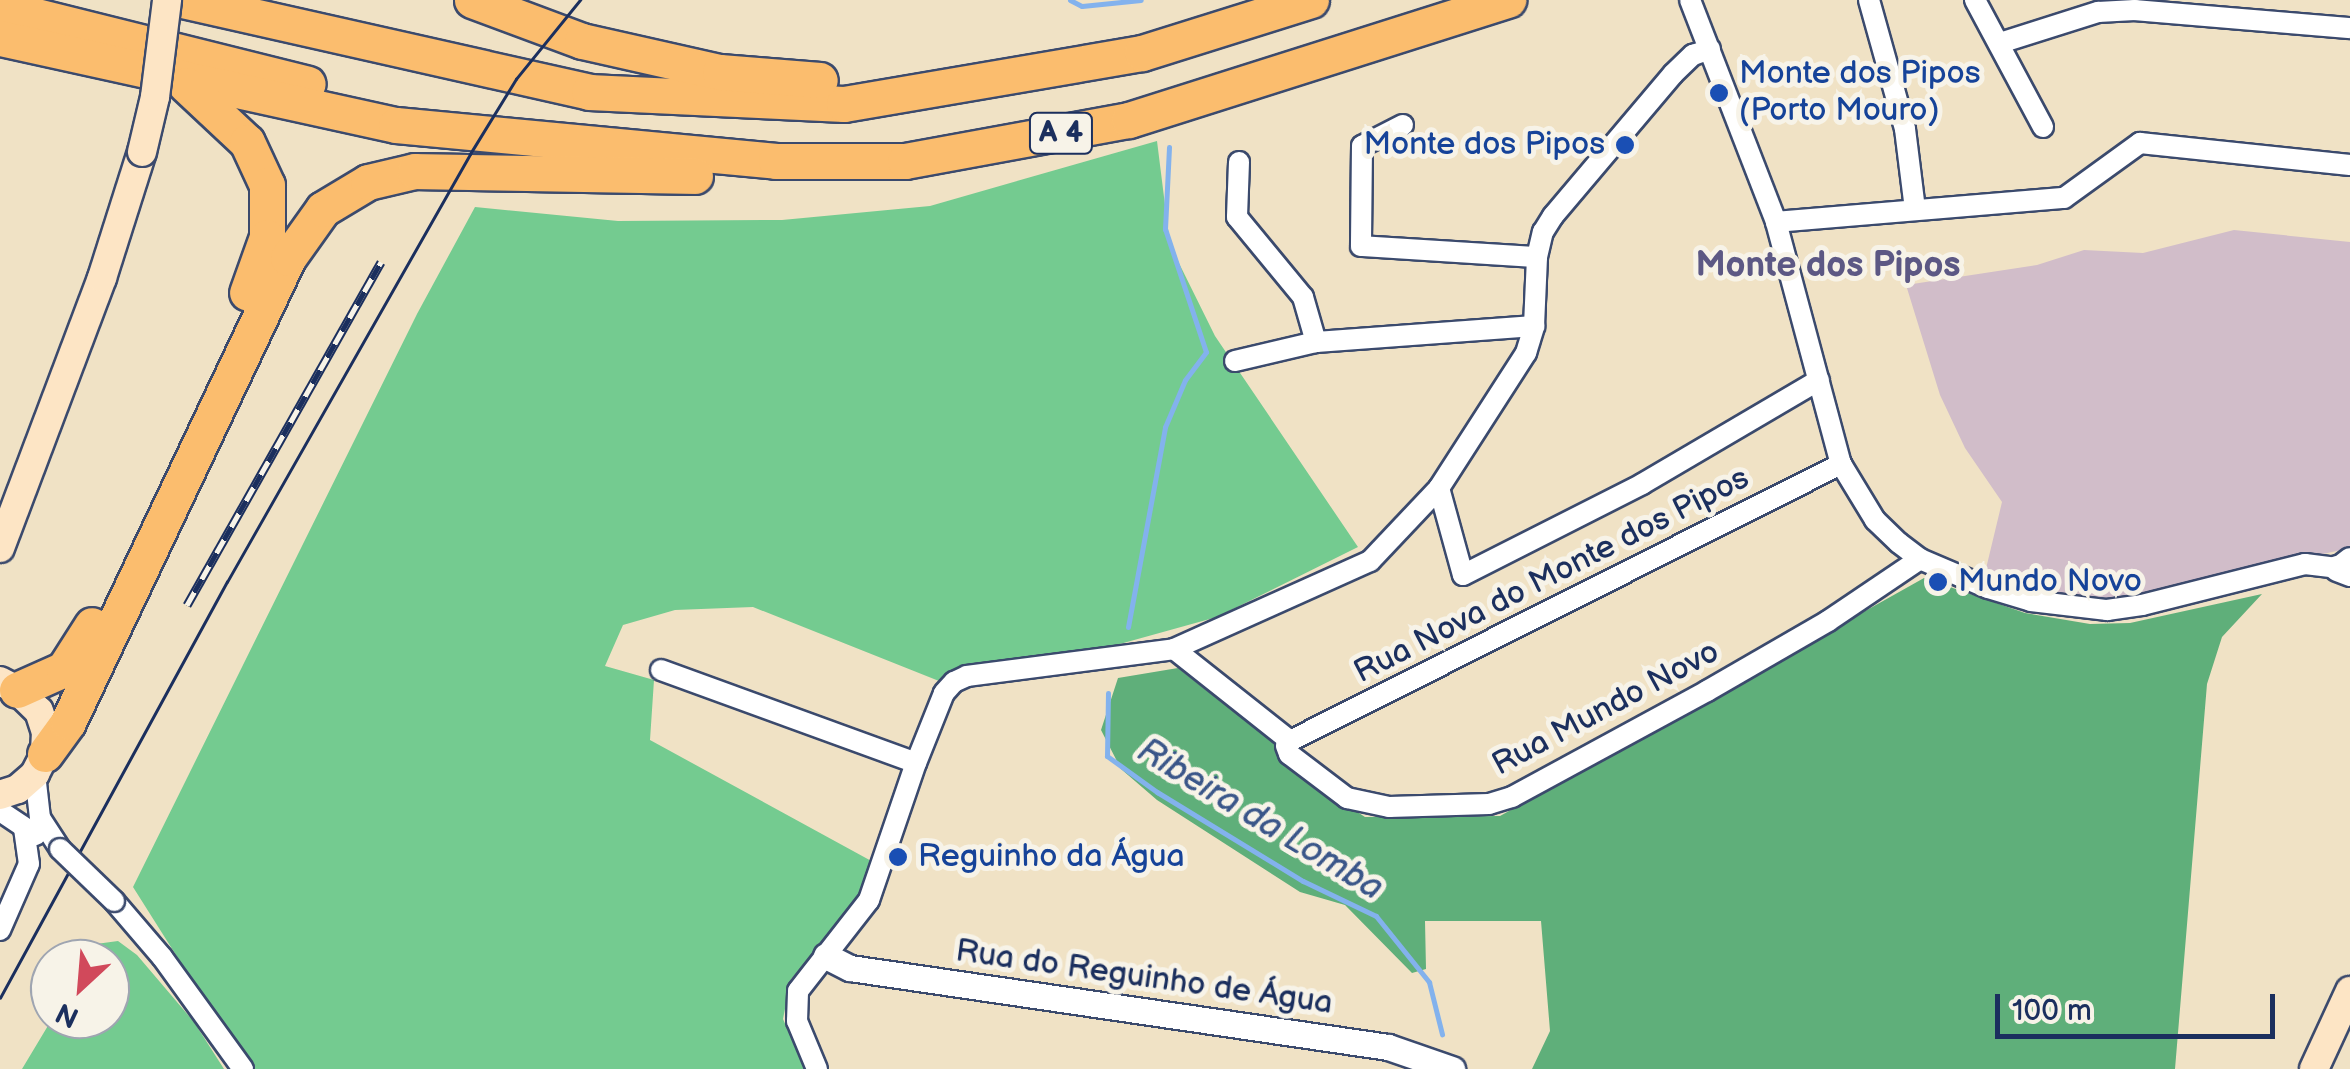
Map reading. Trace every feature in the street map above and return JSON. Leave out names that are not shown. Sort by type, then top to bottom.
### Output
[{"type":"highway","name":"A 4","points":[[182,0],[278,18],[589,92],[844,104],[1142,53],[1311,0]]},
{"type":"highway","points":[[230,0],[278,18]]},
{"type":"highway","points":[[472,0],[582,41],[720,72],[926,87]]},
{"type":"highway","name":"A 4","points":[[0,7],[397,106],[597,146],[776,160],[905,161],[1128,120],[1508,0]]},
{"type":"highway","points":[[0,38],[396,125],[597,146]]},
{"type":"highway","points":[[9,686],[64,670],[80,649],[261,265],[269,208],[257,160],[229,122],[182,81]]},
{"type":"highway","points":[[40,764],[68,722],[288,258],[305,230],[333,202],[368,182],[415,171],[780,177],[905,161]]},
{"type":"main road","points":[[0,548],[102,278],[134,152],[152,0]]},
{"type":"main road","points":[[0,498],[155,97],[167,0]]},
{"type":"main road","points":[[0,795],[18,788],[40,764],[46,732],[39,710],[9,686]]},
{"type":"main road","points":[[2314,1069],[2350,990]]},
{"type":"street","points":[[1869,0],[1905,129],[1915,209]]},
{"type":"street","points":[[1975,0],[2044,127]]},
{"type":"street","points":[[1690,1],[1776,222],[1842,464],[1875,520],[1920,559],[2031,601],[2108,610],[2305,564],[2346,566]]},
{"type":"street","points":[[2000,43],[2085,16],[2134,10],[2350,28]]},
{"type":"street","points":[[817,1069],[796,1021],[798,991],[869,900],[916,763],[944,694],[954,682],[968,676],[1174,649],[1370,561],[1439,488],[1526,353],[1534,326],[1536,257],[1542,232],[1673,74],[1693,55],[1710,49]]},
{"type":"street","points":[[1403,126],[1362,146],[1362,246],[1536,257]]},
{"type":"street","points":[[1776,222],[2064,198],[2140,143],[2350,165]]},
{"type":"street","points":[[1239,162],[1237,217],[1304,296],[1316,342]]},
{"type":"street","points":[[1235,361],[1316,342],[1534,326]]},
{"type":"street","points":[[1439,488],[1463,575],[1642,484],[1819,380]]},
{"type":"street","name":"Rua Nova do Monte dos Pipos","points":[[1290,741],[1842,464]]},
{"type":"street","name":"Rua Mundo Novo","points":[[1174,649],[1290,741],[1286,746],[1289,754],[1347,798],[1389,808],[1489,804],[1512,796],[1707,691],[1828,621],[1920,559]]},
{"type":"street","points":[[661,670],[916,763]]},
{"type":"street","points":[[40,764],[40,818],[60,849],[162,957],[242,1069]]},
{"type":"street","points":[[0,812],[60,849]]},
{"type":"street","points":[[0,930],[29,864],[24,828]]},
{"type":"street","name":"Rua do Reguinho de Água","points":[[826,956],[850,968],[1388,1046],[1452,1069]]},
{"type":"shaded area","points":[[2234,230],[2350,242],[2350,548],[2125,598],[2062,598],[1984,577],[2002,502],[1965,448],[1940,395],[1906,285],[2037,265],[2084,250],[2143,253]]},
{"type":"green space","points":[[1157,141],[1170,245],[1215,336],[1358,547],[1217,617],[1091,652],[965,666],[939,681],[753,607],[675,610],[623,625],[605,666],[654,680],[650,740],[875,863],[862,901],[791,979],[783,1019],[805,1069],[248,1069],[133,887],[417,314],[475,207],[618,221],[782,220],[930,206]]},
{"type":"green space","points":[[1924,578],[2025,613],[2090,624],[2130,623],[2262,594],[2222,637],[2207,684],[2175,1069],[1532,1069],[1550,1031],[1541,921],[1425,921],[1426,969],[1412,973],[1345,905],[1300,892],[1157,800],[1121,769],[1101,730],[1118,678],[1178,668],[1275,744],[1281,762],[1365,817],[1500,816]]},
{"type":"green space","points":[[130,950],[194,1022],[224,1069],[22,1069],[40,1039],[130,1039]]},
{"type":"waterway","name":"Ribeira da Lomba","points":[[1070,0],[1082,6],[1141,0]]},
{"type":"waterway","name":"Ribeira da Lomba","points":[[1128,627],[1165,427],[1185,380],[1206,352],[1165,229],[1169,147]]},
{"type":"waterway","name":"Ribeira da Lomba","points":[[1108,693],[1107,756],[1157,792],[1303,881],[1376,916],[1429,982],[1442,1034]]},
{"type":"tram line","points":[[0,998],[227,582],[470,154],[516,79],[580,0]]},
{"type":"railway","points":[[187,605],[381,262]]},
{"type":"place","name":"Monte dos Pipos (Porto Mouro)","points":[[1719,93]]},
{"type":"place","name":"Monte dos Pipos","points":[[1625,145]]},
{"type":"place","name":"Mundo Novo","points":[[1938,582]]},
{"type":"place","name":"Reguinho da Água","points":[[898,857]]},
{"type":"district","name":"Monte dos Pipos","points":[[1828,266]]}]
